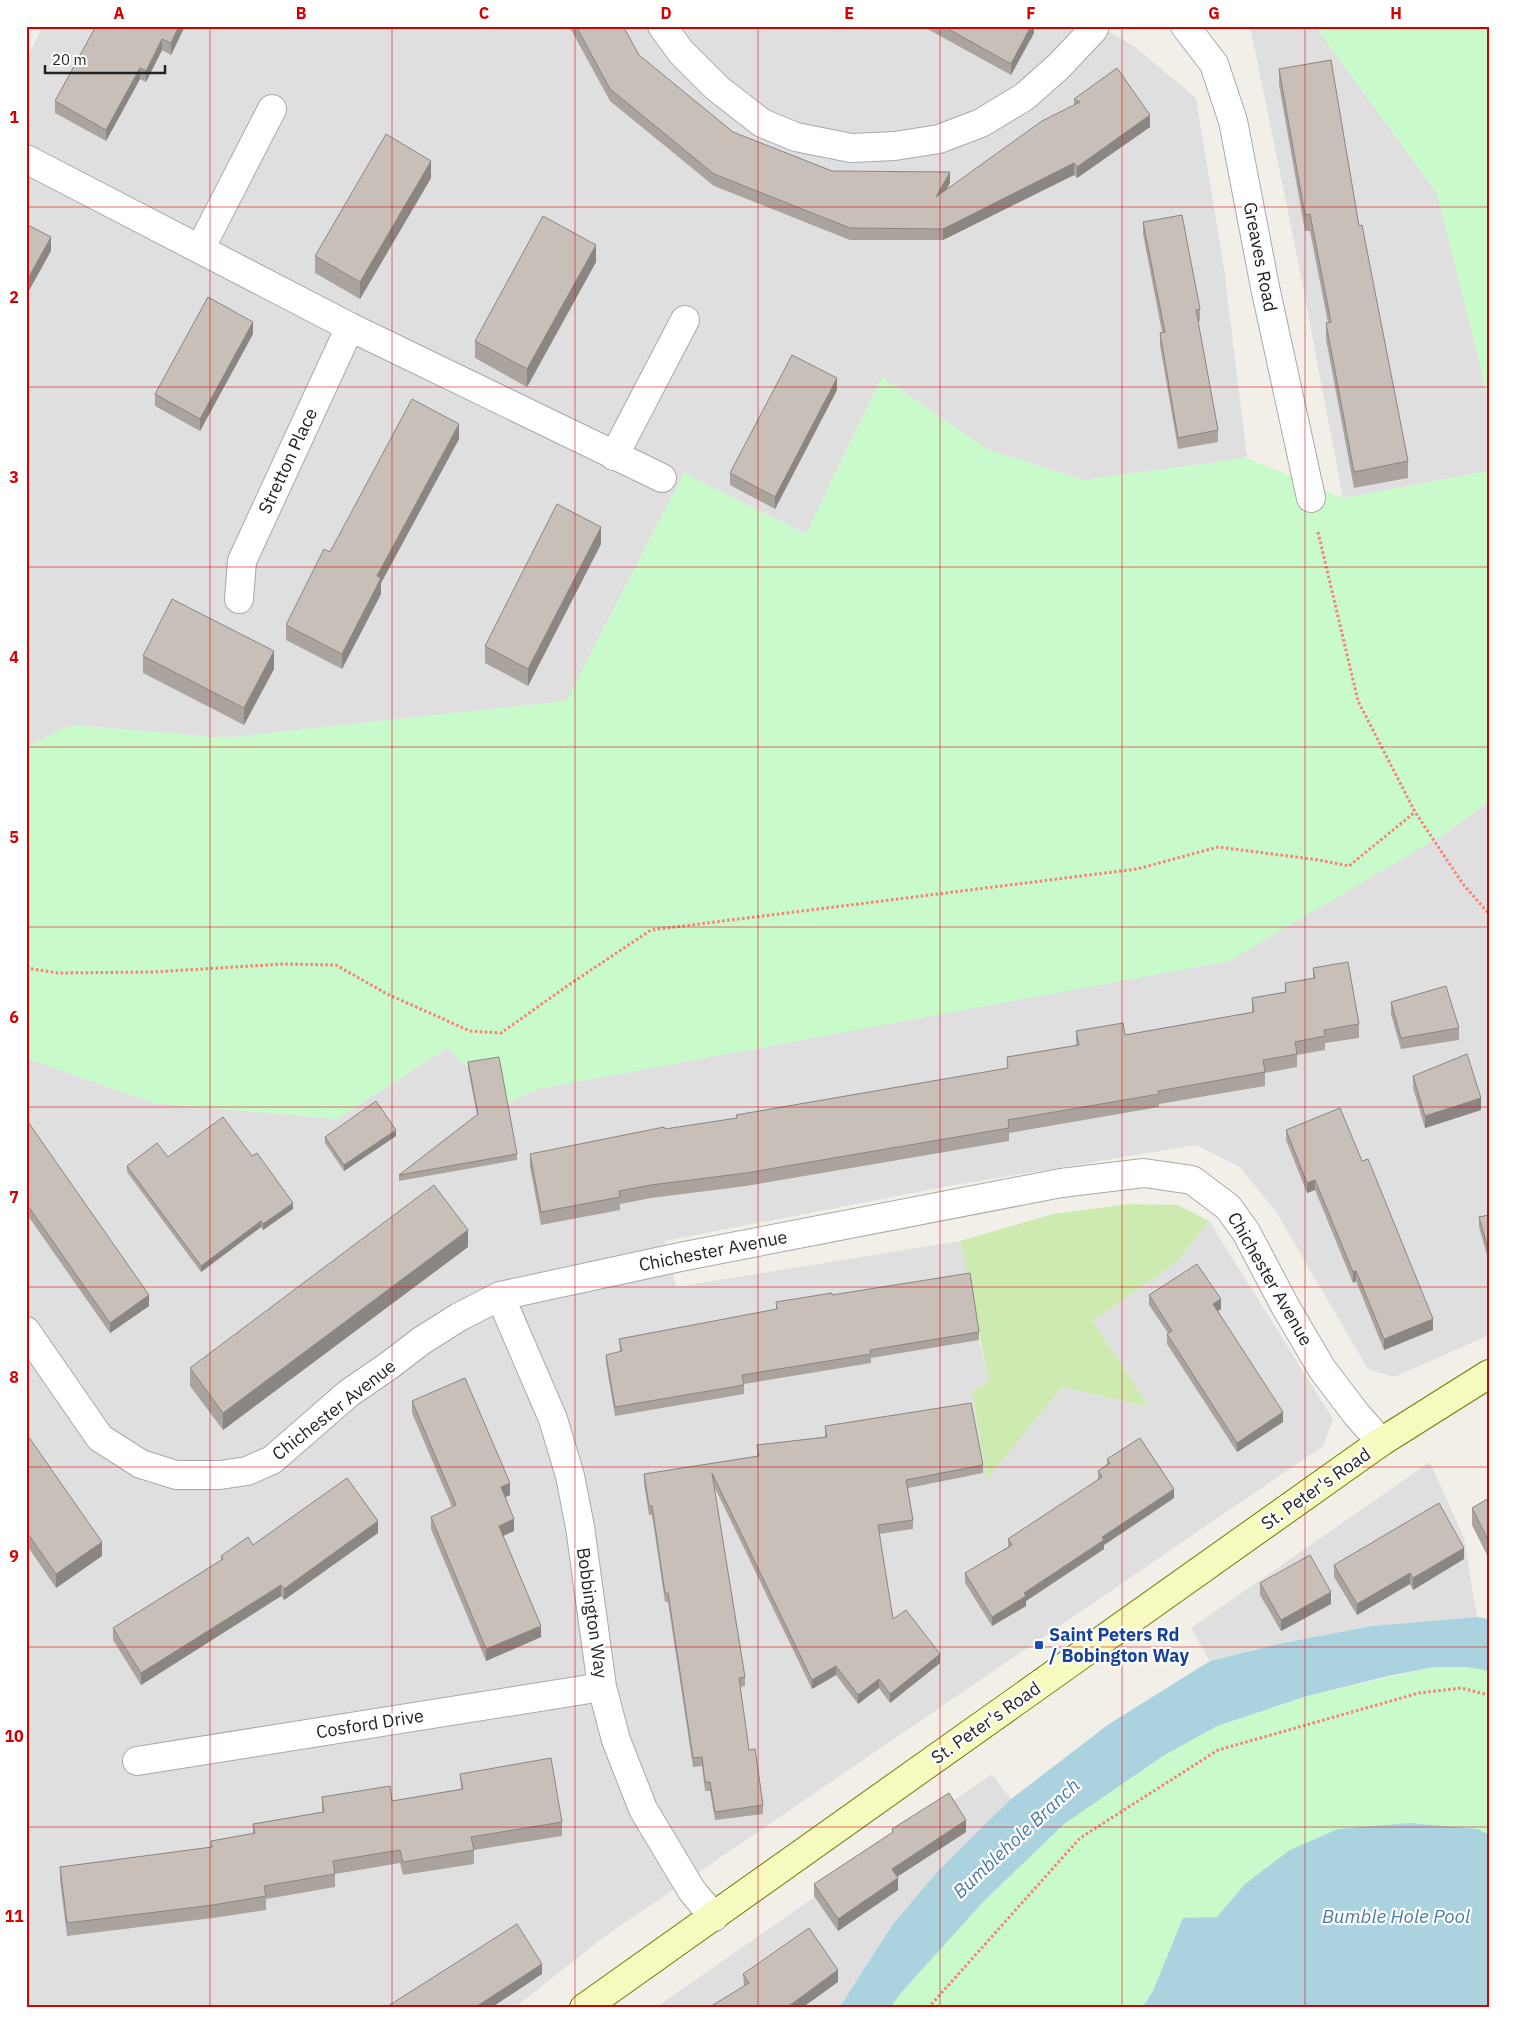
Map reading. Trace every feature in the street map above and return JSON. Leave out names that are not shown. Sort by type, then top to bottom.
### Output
[{"type":"street","points":[[662,26],[681,52],[717,88],[762,123],[796,137],[851,148],[895,146],[939,139],[981,123],[1024,97],[1059,66],[1095,26]]},
{"type":"street","name":"Greaves Road","points":[[1185,26],[1214,64],[1233,121],[1265,287],[1310,498]]},
{"type":"street","points":[[200,249],[272,109]]},
{"type":"street","points":[[26,159],[350,327],[662,478]]},
{"type":"street","points":[[614,456],[685,320]]},
{"type":"street","name":"Stretton Place","points":[[239,599],[242,560],[350,327]]},
{"type":"street","name":"Chichester Avenue","points":[[26,1331],[100,1438],[141,1464],[176,1475],[220,1475],[247,1471],[272,1460],[350,1392],[421,1341],[459,1317],[500,1296],[685,1256],[1060,1183],[1144,1173],[1192,1180],[1228,1207],[1255,1248],[1285,1306],[1322,1369],[1357,1415],[1381,1442]]},
{"type":"street","name":"Bobbington Way","points":[[500,1296],[553,1420],[570,1476],[580,1527],[602,1687],[616,1740],[643,1809],[692,1891],[714,1917]]},
{"type":"street","name":"St. Peter's Road","points":[[584,2008],[1381,1442],[1489,1374]]},
{"type":"street","name":"Cosford Drive","points":[[137,1761],[602,1687]]},
{"type":"path","points":[[1310,498],[1358,701],[1415,812],[1463,884],[1489,914]]},
{"type":"path","points":[[26,968],[58,973],[77,973],[154,972],[283,964],[336,966],[386,994],[470,1032],[500,1033],[651,930],[1137,869],[1218,848],[1319,860],[1349,866],[1415,812]]},
{"type":"path","points":[[928,2008],[1080,1838],[1218,1750],[1419,1693],[1461,1688],[1489,1695]]},
{"type":"shaded area","points":[[43,26],[1100,26],[1135,47],[1196,98],[1224,268],[1247,458],[1084,480],[988,450],[882,377],[806,534],[684,474],[566,701],[225,738],[73,725],[26,747],[26,60]]},
{"type":"shaded area","points":[[1250,26],[1315,26],[1437,193],[1489,401],[1489,471],[1343,498],[1297,256]]},
{"type":"shaded area","points":[[1489,802],[1489,1335],[1394,1377],[1368,1369],[1276,1212],[1240,1167],[1196,1145],[949,1186],[665,1241],[676,1287],[960,1241],[970,1281],[979,1340],[990,1381],[972,1391],[987,1478],[1062,1387],[1149,1407],[1093,1321],[1177,1262],[1209,1221],[1333,1419],[1323,1446],[604,1937],[514,2008],[26,2008],[26,1058],[154,1103],[337,1119],[447,1048],[507,1103],[538,1089],[1443,835]]},
{"type":"shaded area","points":[[1430,1462],[1464,1538],[1477,1617],[1372,1626],[1283,1643],[1210,1661],[1191,1628]]},
{"type":"shaded area","points":[[992,1774],[1011,1799],[938,1871],[893,1924],[839,2008],[655,2008]]},
{"type":"green space","points":[[1315,26],[1489,26],[1489,401],[1437,193]]},
{"type":"green space","points":[[882,377],[988,450],[1084,480],[1247,458],[1343,498],[1489,471],[1489,802],[1443,835],[1229,961],[538,1089],[506,1103],[447,1048],[337,1119],[154,1103],[26,1058],[26,747],[72,725],[225,738],[566,701],[684,473],[806,534]]},
{"type":"green space","points":[[1129,1204],[1178,1205],[1209,1221],[1177,1262],[1093,1321],[1149,1407],[1062,1387],[987,1479],[972,1391],[990,1381],[960,1241],[1053,1214]]},
{"type":"green space","points":[[1434,1667],[1467,1667],[1489,1671],[1489,2008],[890,2008],[900,1994],[983,1902],[1064,1824],[1163,1756],[1217,1726],[1307,1696]]},
{"type":"water","name":"Bumblehole Branch","points":[[1477,1617],[1489,1619],[1489,1671],[1467,1667],[1434,1667],[1388,1676],[1307,1696],[1217,1726],[1163,1756],[1064,1824],[983,1902],[900,1994],[890,2008],[839,2008],[893,1924],[938,1871],[1011,1799],[1109,1724],[1210,1661],[1283,1643],[1372,1626]]},
{"type":"water","name":"Bumble Hole Pool","points":[[1410,1823],[1478,1829],[1489,1835],[1489,2008],[1142,2008],[1153,1991],[1183,1918],[1217,1917],[1245,1884],[1290,1850],[1338,1829]]},
{"type":"building","points":[[96,26],[179,26],[171,43],[162,39],[146,71],[140,68],[106,130],[55,101]]},
{"type":"building","points":[[576,26],[623,26],[639,55],[733,132],[832,171],[950,172],[936,197],[1042,121],[1080,102],[1074,99],[1117,68],[1150,115],[1077,167],[1074,163],[943,229],[850,228],[714,174],[610,89]]},
{"type":"building","points":[[943,26],[1031,26],[1011,64]]},
{"type":"building","points":[[1331,60],[1359,226],[1362,225],[1408,461],[1354,472],[1326,323],[1331,322],[1310,214],[1305,215],[1279,69]]},
{"type":"building","points":[[386,134],[431,161],[360,282],[315,256]]},
{"type":"building","points":[[1182,215],[1200,309],[1196,310],[1218,430],[1178,438],[1160,333],[1165,332],[1143,222]]},
{"type":"building","points":[[543,216],[596,245],[527,369],[475,341]]},
{"type":"building","points":[[26,224],[51,237],[26,282]]},
{"type":"building","points":[[208,297],[253,322],[200,419],[155,394]]},
{"type":"building","points":[[792,355],[837,378],[775,497],[730,473]]},
{"type":"building","points":[[412,399],[459,424],[377,576],[381,578],[342,654],[286,625],[324,549],[330,552]]},
{"type":"building","points":[[557,504],[601,527],[528,669],[485,646]]},
{"type":"building","points":[[172,599],[274,651],[244,708],[143,656]]},
{"type":"building","points":[[1348,962],[1359,1024],[1324,1030],[1325,1036],[1295,1042],[1297,1054],[1263,1060],[1265,1072],[1158,1091],[1159,1094],[1008,1120],[1009,1128],[746,1173],[651,1185],[619,1191],[620,1197],[541,1212],[530,1154],[664,1127],[665,1129],[737,1118],[736,1115],[1008,1068],[1007,1057],[1079,1045],[1076,1031],[1123,1023],[1125,1035],[1254,1012],[1252,998],[1286,992],[1285,983],[1315,978],[1313,968]]},
{"type":"building","points":[[1446,986],[1459,1028],[1401,1038],[1391,1002]]},
{"type":"building","points":[[1467,1054],[1481,1098],[1425,1116],[1413,1076]]},
{"type":"building","points":[[499,1057],[517,1154],[399,1175],[478,1114],[468,1062]]},
{"type":"building","points":[[376,1101],[396,1130],[344,1165],[325,1137]]},
{"type":"building","points":[[1340,1108],[1362,1161],[1368,1159],[1433,1319],[1384,1339],[1356,1271],[1353,1272],[1315,1180],[1307,1183],[1286,1130]]},
{"type":"building","points":[[223,1117],[252,1156],[257,1153],[293,1203],[263,1224],[261,1221],[201,1266],[127,1166],[157,1143],[168,1157]]},
{"type":"building","points":[[26,1119],[149,1295],[110,1323],[26,1203]]},
{"type":"building","points":[[434,1185],[468,1230],[223,1413],[190,1368]]},
{"type":"building","points":[[1489,1215],[1489,1252],[1479,1217]]},
{"type":"building","points":[[1197,1264],[1221,1299],[1213,1304],[1283,1412],[1237,1443],[1167,1334],[1172,1331],[1149,1295]]},
{"type":"building","points":[[970,1273],[979,1332],[870,1350],[871,1354],[742,1375],[744,1385],[615,1407],[606,1355],[622,1351],[619,1339],[777,1309],[776,1302]]},
{"type":"building","points":[[465,1378],[510,1483],[501,1487],[514,1519],[499,1526],[541,1626],[486,1649],[431,1517],[456,1505],[412,1401]]},
{"type":"building","points":[[971,1403],[983,1465],[906,1480],[913,1520],[878,1525],[893,1619],[906,1610],[940,1654],[890,1694],[879,1679],[858,1695],[836,1666],[812,1680],[712,1473],[745,1677],[739,1678],[749,1750],[755,1749],[763,1805],[715,1812],[710,1782],[705,1782],[702,1757],[693,1758],[668,1593],[665,1593],[652,1506],[649,1506],[644,1474],[759,1456],[757,1445],[827,1437],[825,1426]]},
{"type":"building","points":[[26,1433],[102,1542],[56,1574],[26,1531]]},
{"type":"building","points":[[1140,1438],[1174,1489],[1102,1537],[1104,1540],[1024,1593],[1026,1596],[992,1617],[965,1573],[1012,1545],[1008,1539],[1102,1477],[1098,1471],[1110,1463],[1107,1459]]},
{"type":"building","points":[[347,1478],[378,1521],[284,1589],[281,1585],[141,1673],[113,1628],[223,1559],[221,1556],[248,1537],[253,1545]]},
{"type":"building","points":[[1489,1498],[1489,1542],[1472,1508]]},
{"type":"building","points":[[1439,1503],[1464,1548],[1413,1578],[1410,1573],[1357,1604],[1334,1565]]},
{"type":"building","points":[[1310,1555],[1331,1592],[1281,1620],[1260,1583]]},
{"type":"building","points":[[551,1758],[562,1822],[471,1837],[474,1850],[403,1862],[400,1850],[333,1861],[335,1874],[264,1886],[266,1896],[213,1905],[67,1923],[60,1867],[212,1847],[211,1841],[255,1833],[253,1824],[324,1812],[322,1797],[390,1786],[392,1801],[463,1789],[460,1774]]},
{"type":"building","points":[[949,1793],[966,1820],[892,1869],[898,1878],[838,1919],[814,1884],[893,1832],[892,1829]]},
{"type":"building","points":[[517,1924],[542,1964],[474,2008],[385,2008]]},
{"type":"building","points":[[809,1928],[838,1970],[786,2008],[708,2008],[749,1983],[743,1974]]},
{"type":"place","name":"Saint Peters Rd / Bobington Way","points":[[1039,1645]]}]
